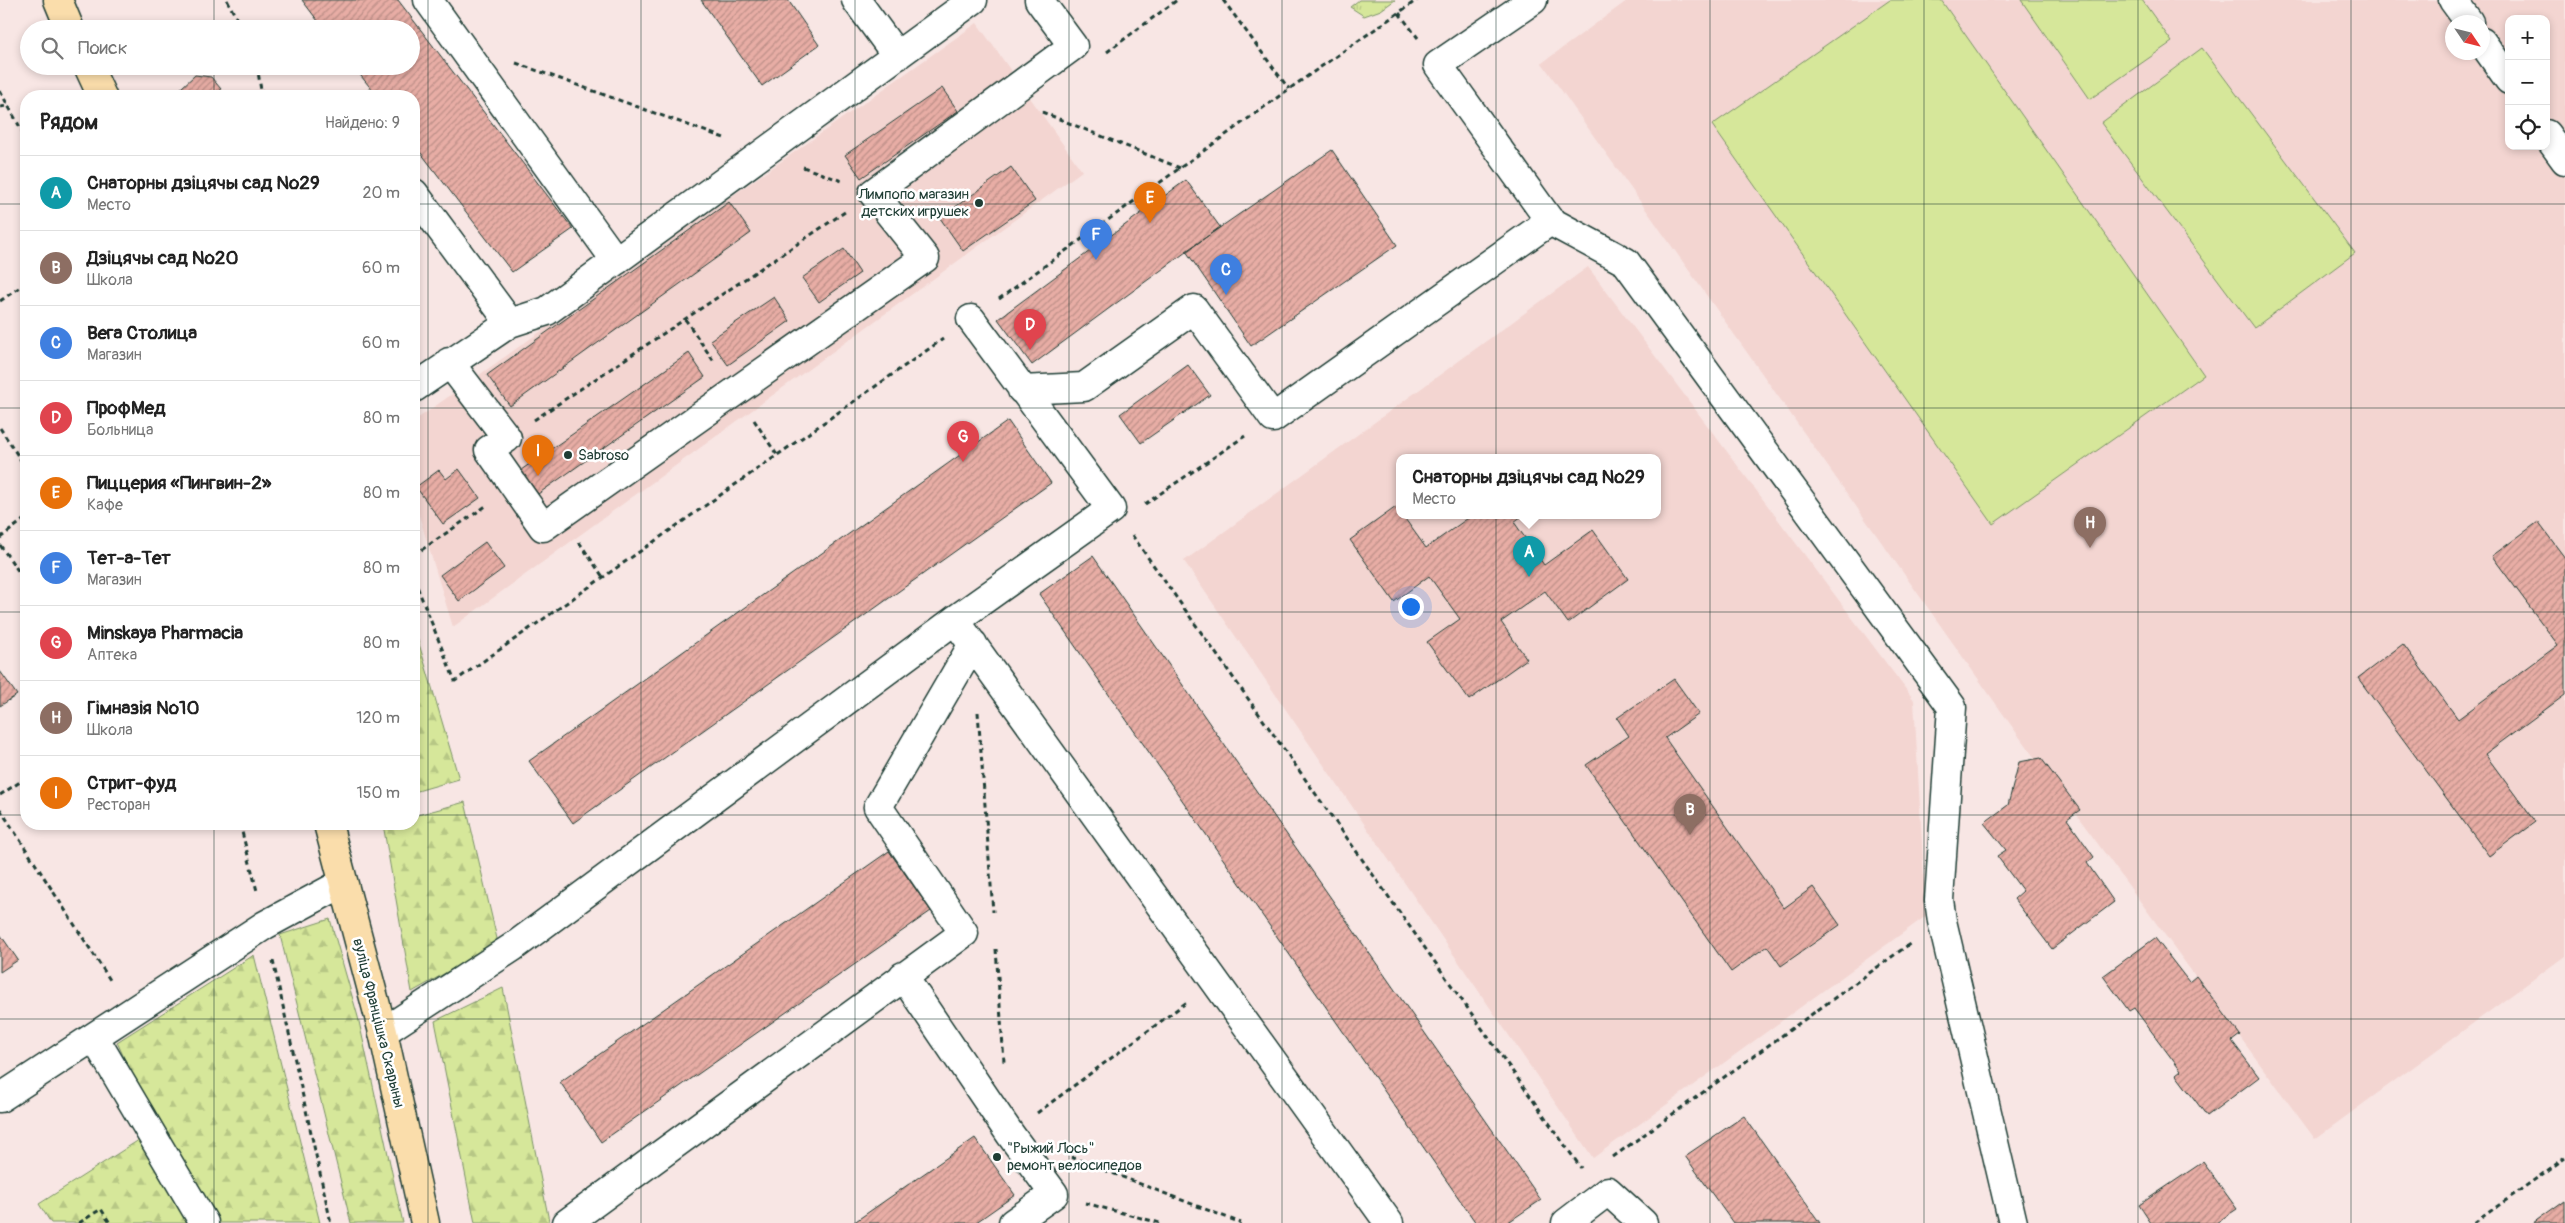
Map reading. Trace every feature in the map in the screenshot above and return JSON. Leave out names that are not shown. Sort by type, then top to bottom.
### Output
[{"type":"main road","points":[[58,0],[66,20]]},
{"type":"main road","points":[[92,75],[99,90]]},
{"type":"main road","name":"вуліца Францішка Скарыны","points":[[330,830],[383,1032],[425,1223]]},
{"type":"lane","points":[[428,0],[616,261]]},
{"type":"lane","points":[[856,0],[897,56]]},
{"type":"lane","points":[[420,384],[449,362],[510,323],[546,312],[973,0]]},
{"type":"lane","points":[[449,362],[507,438],[489,450],[543,527],[925,258],[873,193],[1073,46],[1039,0]]},
{"type":"lane","points":[[1533,0],[1438,65],[1550,221],[1626,262],[1952,707],[1939,900],[1942,921],[2013,1223]]},
{"type":"lane","points":[[2453,0],[2464,15]]},
{"type":"lane","points":[[2490,53],[2505,74]]},
{"type":"lane","points":[[2550,139],[2565,160]]},
{"type":"lane","points":[[420,201],[510,323]]},
{"type":"lane","points":[[1022,390],[1084,387],[1194,309],[1273,418],[1550,221]]},
{"type":"lane","points":[[383,1032],[513,947],[955,620],[1116,515],[971,319]]},
{"type":"lane","points":[[955,620],[1389,1223]]},
{"type":"lane","points":[[567,1223],[964,932],[878,807],[973,644]]},
{"type":"lane","points":[[0,1098],[265,925],[343,883]]},
{"type":"lane","points":[[903,976],[1010,1134],[1054,1194],[1013,1223]]},
{"type":"lane","points":[[94,1037],[204,1223]]},
{"type":"lane","points":[[1566,1223],[1608,1191],[1643,1223]]},
{"type":"path","points":[[227,0],[237,20]]},
{"type":"path","points":[[1223,0],[1289,89]]},
{"type":"path","points":[[420,594],[455,681],[971,319],[1289,89],[1417,0]]},
{"type":"path","points":[[514,62],[727,139]]},
{"type":"path","points":[[258,75],[261,90]]},
{"type":"path","points":[[0,91],[20,127]]},
{"type":"path","points":[[0,106],[8,106]]},
{"type":"path","points":[[1041,112],[1180,168]]},
{"type":"path","points":[[794,164],[873,193]]},
{"type":"path","points":[[507,438],[873,193]]},
{"type":"path","points":[[0,300],[20,287]]},
{"type":"path","points":[[1273,418],[1116,515],[1587,1176],[1608,1191]]},
{"type":"path","points":[[0,428],[20,459]]},
{"type":"path","points":[[420,551],[514,487]]},
{"type":"path","points":[[560,514],[603,577]]},
{"type":"path","points":[[0,538],[20,523]]},
{"type":"path","points":[[0,544],[20,573]]},
{"type":"path","points":[[977,703],[994,918]]},
{"type":"path","points":[[0,795],[20,782]]},
{"type":"path","points":[[0,809],[131,1013]]},
{"type":"path","points":[[241,830],[265,925],[331,1223]]},
{"type":"path","points":[[1611,1159],[1942,921]]},
{"type":"path","points":[[996,948],[1005,1065]]},
{"type":"path","points":[[1010,1134],[1215,981]]},
{"type":"path","points":[[1065,1155],[1241,1223]]},
{"type":"path","points":[[2474,1223],[2565,1158]]},
{"type":"path","points":[[1054,1194],[1160,1223]]},
{"type":"path","points":[[80,1223],[101,1209],[110,1223]]},
{"type":"shaded area","points":[[1628,0],[2565,0],[2565,956],[2315,1139],[2023,742],[1542,63]]},
{"type":"shaded area","points":[[977,23],[1082,171],[453,627],[420,519],[420,417]]},
{"type":"shaded area","points":[[1588,267],[1914,700],[1926,916],[1593,1158],[1184,561]]},
{"type":"green space","points":[[1359,0],[1395,0],[1381,10],[1364,16],[1350,7]]},
{"type":"green space","points":[[1890,0],[1941,0],[2204,375],[1993,524],[1712,125]]},
{"type":"green space","points":[[2021,0],[2142,0],[2172,42],[2090,99]]},
{"type":"green space","points":[[2202,48],[2355,253],[2254,328],[2101,123]]},
{"type":"green space","points":[[420,647],[459,779],[420,790]]},
{"type":"green space","points":[[465,802],[498,943],[412,992],[384,830],[420,830],[420,814]]},
{"type":"green space","points":[[330,919],[358,1017],[403,1223],[351,1223],[280,935]]},
{"type":"green space","points":[[254,955],[320,1223],[51,1223],[39,1204],[156,1129],[117,1042]]},
{"type":"green space","points":[[503,988],[549,1221],[543,1223],[475,1223],[435,1021]]},
{"type":"building","points":[[302,0],[398,0],[413,20],[317,20]]},
{"type":"building","points":[[701,0],[788,0],[819,45],[762,86]]},
{"type":"building","points":[[420,29],[573,229],[512,272],[420,152],[420,90],[372,90],[360,75],[420,75]]},
{"type":"building","points":[[195,75],[211,77],[221,89],[182,90],[181,88]]},
{"type":"building","points":[[942,88],[958,111],[861,178],[845,155]]},
{"type":"building","points":[[1332,150],[1397,245],[1251,346],[1186,251]]},
{"type":"building","points":[[1011,167],[1035,201],[963,251],[940,218]]},
{"type":"building","points":[[1186,180],[1220,227],[1032,365],[998,319]]},
{"type":"building","points":[[729,202],[751,233],[510,406],[487,375]]},
{"type":"building","points":[[844,249],[860,273],[819,302],[802,278]]},
{"type":"building","points":[[774,297],[790,321],[728,365],[710,340]]},
{"type":"building","points":[[689,353],[705,377],[538,494],[521,470]]},
{"type":"building","points":[[1188,365],[1210,395],[1141,443],[1120,414]]},
{"type":"building","points":[[1008,421],[1051,483],[573,823],[529,761]]},
{"type":"building","points":[[459,469],[480,498],[443,524],[420,492],[420,484],[439,470],[446,479]]},
{"type":"building","points":[[1396,507],[1396,519],[1405,519],[1426,548],[1467,519],[1518,519],[1514,522],[1544,565],[1593,530],[1628,579],[1568,623],[1545,591],[1501,622],[1527,659],[1469,700],[1427,642],[1460,619],[1429,576],[1394,602],[1350,540]]},
{"type":"building","points":[[2538,522],[2565,558],[2565,695],[2485,754],[2535,822],[2489,856],[2358,678],[2403,644],[2458,719],[2558,645],[2492,556]]},
{"type":"building","points":[[485,542],[504,568],[459,601],[440,575]]},
{"type":"building","points":[[1093,556],[1541,1200],[1507,1223],[1476,1223],[1039,594]]},
{"type":"building","points":[[0,671],[17,695],[0,706]]},
{"type":"building","points":[[1674,679],[1699,714],[1665,738],[1784,908],[1813,887],[1840,925],[1781,966],[1767,946],[1731,972],[1586,765],[1629,736],[1617,718]]},
{"type":"building","points":[[2041,758],[2080,810],[2067,819],[2094,857],[2087,863],[2114,902],[2052,949],[2014,899],[2023,891],[1997,856],[2006,850],[1984,823],[2008,805],[2019,762]]},
{"type":"building","points":[[889,851],[931,911],[601,1142],[560,1082]]},
{"type":"building","points":[[0,934],[18,960],[0,972]]},
{"type":"building","points":[[2155,938],[2189,982],[2196,976],[2240,1035],[2232,1041],[2259,1077],[2207,1116],[2176,1075],[2181,1071],[2134,1008],[2129,1011],[2103,976]]},
{"type":"building","points":[[1744,1116],[1820,1223],[1733,1223],[1685,1156]]},
{"type":"building","points":[[975,1138],[1015,1195],[975,1223],[853,1223]]},
{"type":"building","points":[[2203,1162],[2237,1209],[2216,1223],[2151,1223],[2139,1205]]},
{"type":"building","points":[[2565,1200],[2565,1223],[2533,1223]]},
{"type":"place","name":"Лимпопо магазин детских игрушек","points":[[979,203]]},
{"type":"place","name":"Пиццерия «Пингвин-2»","points":[[1150,223]]},
{"type":"place","name":"Тет-а-Тет","points":[[1096,260]]},
{"type":"place","name":"Вега Столица","points":[[1226,295]]},
{"type":"place","name":"ПрофМед","points":[[1030,350]]},
{"type":"place","name":"Sabroso","points":[[568,455]]},
{"type":"place","name":"Minskaya Pharmacia","points":[[963,462]]},
{"type":"place","name":"Стрит-фуд","points":[[538,476]]},
{"type":"place","name":"Гімназія №10","points":[[2090,548]]},
{"type":"place","name":"Снаторны дзіцячы сад №29","points":[[1529,577]]},
{"type":"place","name":"Дзіцячы сад №20","points":[[1690,835]]},
{"type":"place","name":"\"Рыжий Лось\" ремонт велосипедов","points":[[997,1157]]}]
